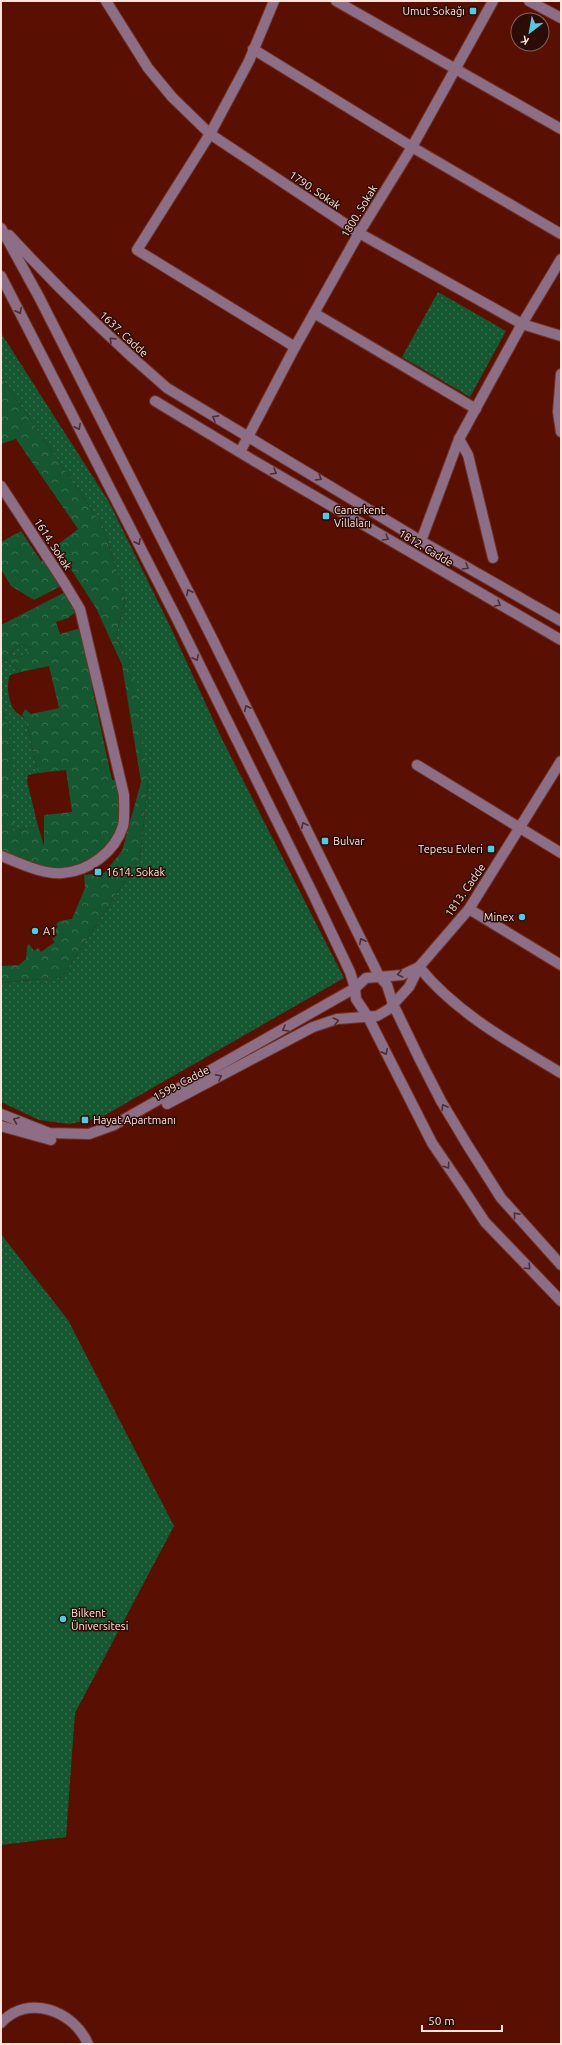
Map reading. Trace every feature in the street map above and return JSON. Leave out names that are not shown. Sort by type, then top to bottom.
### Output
[{"type":"street","name":"1790. Sokak","points":[[106,1],[148,68],[172,97],[210,134],[359,233],[522,324],[561,336]]},
{"type":"street","points":[[274,1],[253,49],[210,134],[137,250],[295,347]]},
{"type":"street","points":[[336,1],[561,129]]},
{"type":"street","name":"1800. Sokak","points":[[240,452],[314,313],[359,233],[412,147],[493,1]]},
{"type":"street","points":[[529,1],[561,18]]},
{"type":"street","points":[[253,49],[412,147],[561,234]]},
{"type":"street","points":[[1,227],[39,297],[211,636],[379,976],[387,985],[393,1004],[441,1101],[501,1198],[561,1265]]},
{"type":"street","name":"1637. Cadde","points":[[1,227],[66,296],[129,356],[161,384],[208,414],[249,436]]},
{"type":"street","points":[[421,541],[458,439],[522,324],[561,259]]},
{"type":"street","points":[[1,276],[177,619],[350,972],[355,988],[356,999],[368,1017],[432,1143],[485,1222],[561,1301]]},
{"type":"street","points":[[314,313],[476,408]]},
{"type":"street","points":[[561,374],[558,412],[561,432]]},
{"type":"street","name":"1812. Cadde","points":[[155,401],[561,640]]},
{"type":"street","name":"1812. Cadde","points":[[249,436],[421,541],[561,621]]},
{"type":"street","points":[[458,439],[468,455],[493,558]]},
{"type":"street","name":"1614. Sokak","points":[[1,486],[65,584],[80,610],[124,795],[123,826],[110,848],[90,867],[62,874],[39,870],[1,856]]},
{"type":"street","name":"1813. Cadde","points":[[393,1004],[412,982],[419,967],[469,909],[561,761]]},
{"type":"street","points":[[417,765],[561,853]]},
{"type":"street","points":[[469,909],[561,965]]},
{"type":"street","points":[[419,967],[432,982],[466,1012],[561,1073]]},
{"type":"street","name":"1813. Cadde","points":[[379,976],[402,975],[419,967]]},
{"type":"street","points":[[355,988],[366,978],[379,976]]},
{"type":"street","name":"1599. Cadde","points":[[1,1114],[49,1133],[89,1134],[114,1126],[355,988]]},
{"type":"street","points":[[368,1017],[384,1014],[393,1004]]},
{"type":"street","name":"1599. Cadde","points":[[1,1126],[52,1140],[88,1141],[118,1130],[313,1028],[337,1020],[368,1017]]},
{"type":"street","points":[[1,2023],[16,2012],[27,2008],[47,2009],[58,2012],[73,2022],[84,2034],[88,2044]]},
{"type":"green space","points":[[438,292],[506,331],[470,397],[402,357]]},
{"type":"green space","points":[[1,333],[109,502],[171,628],[221,737],[344,978],[100,1118],[69,1124],[39,1120],[1,1102],[1,983],[62,977],[140,858],[148,781],[129,662],[116,637],[125,599],[103,526],[1,377]]},
{"type":"green space","points":[[1,377],[103,526],[125,599],[116,637],[129,662],[139,705],[148,781],[140,858],[62,977],[1,983],[1,966],[19,965],[26,959],[27,946],[29,944],[34,951],[38,948],[41,952],[55,942],[52,939],[57,935],[54,930],[58,927],[56,924],[60,921],[72,919],[85,888],[84,875],[104,873],[122,851],[141,782],[122,665],[96,608],[56,546],[78,529],[16,439],[1,444]]},
{"type":"green space","points":[[21,531],[41,561],[48,557],[65,584],[34,600],[11,586],[1,569],[1,542]]},
{"type":"green space","points":[[69,590],[80,609],[68,618],[56,622],[60,634],[84,627],[98,685],[92,687],[112,780],[121,779],[123,826],[90,867],[62,874],[1,856],[1,706],[9,729],[13,778],[13,831],[38,826],[44,846],[44,815],[72,812],[66,770],[38,773],[26,720],[22,715],[25,709],[31,714],[59,708],[49,666],[21,672],[7,660],[1,662],[1,625]],"holes":[[[19,645],[32,648],[21,657],[9,654]]]},
{"type":"green space","points":[[19,645],[33,648],[21,657],[9,654]]},
{"type":"green space","points":[[7,660],[21,672],[10,675],[8,692],[10,702],[14,710],[26,720],[38,773],[28,775],[27,781],[38,826],[13,831],[9,729],[1,706],[1,662]]},
{"type":"green space","name":"Bilkent Üniversitesi","points":[[1,1234],[68,1320],[174,1526],[75,1713],[66,1837],[1,1845]]},
{"type":"place","name":"Umut Sokağı","points":[[473,11]]},
{"type":"place","name":"Canerkent Villaları","points":[[326,516]]},
{"type":"place","name":"Bulvar","points":[[325,841]]},
{"type":"place","name":"Tepesu Evleri","points":[[491,849]]},
{"type":"place","name":"1614. Sokak","points":[[98,872]]},
{"type":"place","name":"Minex","points":[[522,917]]},
{"type":"place","name":"A1","points":[[35,931]]},
{"type":"place","name":"Hayat Apartmanı","points":[[85,1120]]},
{"type":"place","name":"Bilkent Üniversitesi","points":[[63,1619]]}]
